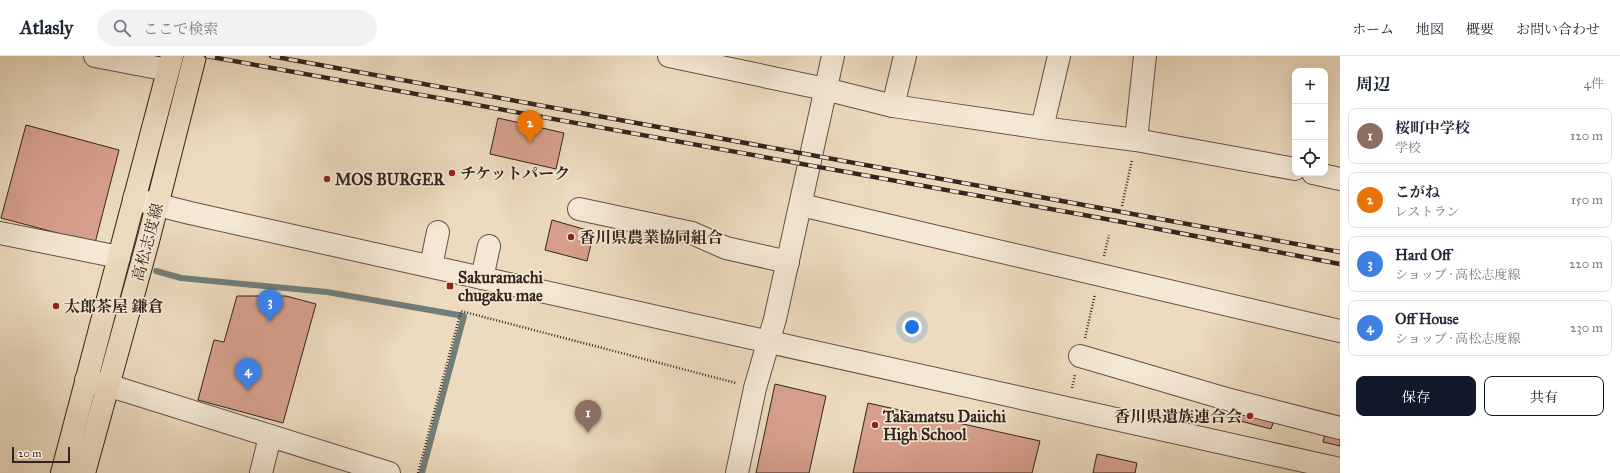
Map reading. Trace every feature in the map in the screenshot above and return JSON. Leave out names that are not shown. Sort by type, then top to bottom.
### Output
[{"type":"main road","name":"高松志度線","points":[[84,473],[157,205],[195,56]]},
{"type":"main road","name":"高松志度線","points":[[62,473],[170,63]]},
{"type":"street","points":[[95,56],[170,63]]},
{"type":"street","points":[[669,56],[702,60],[893,106],[1136,140],[1292,168]]},
{"type":"street","points":[[737,473],[755,388],[769,342],[788,262],[833,56]]},
{"type":"street","points":[[893,106],[905,56]]},
{"type":"street","points":[[1042,128],[1059,56]]},
{"type":"street","points":[[1136,140],[1145,56]]},
{"type":"street","points":[[1326,176],[1340,179]]},
{"type":"street","points":[[134,199],[1340,469]]},
{"type":"street","points":[[801,205],[1100,274],[1264,314],[1340,330]]},
{"type":"street","points":[[579,209],[692,233],[726,248],[788,262]]},
{"type":"street","points":[[431,266],[438,232]]},
{"type":"street","points":[[0,234],[119,257]]},
{"type":"street","points":[[482,278],[489,246]]},
{"type":"street","points":[[1080,356],[1230,400],[1340,428]]},
{"type":"street","points":[[86,380],[379,471]]},
{"type":"street","points":[[261,473],[270,437]]},
{"type":"path","points":[[1122,206],[1136,140]]},
{"type":"path","points":[[1071,390],[1109,235]]},
{"type":"path","points":[[418,473],[462,312],[755,388]]},
{"type":"building","points":[[498,118],[564,133],[556,169],[490,154]]},
{"type":"building","points":[[26,125],[119,150],[95,243],[1,218]]},
{"type":"building","points":[[552,220],[594,232],[587,261],[545,250]]},
{"type":"building","points":[[237,296],[286,296],[316,304],[283,423],[198,400],[214,340],[224,342]]},
{"type":"building","points":[[775,384],[826,396],[809,473],[756,473]]},
{"type":"building","points":[[868,403],[1040,441],[1032,473],[853,473]]},
{"type":"building","points":[[1224,404],[1275,417],[1271,429],[1221,416]]},
{"type":"building","points":[[1326,430],[1340,433],[1340,446],[1323,442]]},
{"type":"building","points":[[1097,454],[1137,463],[1135,473],[1093,473]]},
{"type":"waterway","points":[[156,271],[181,278],[327,292],[464,316],[422,473]]},
{"type":"railway","points":[[206,56],[1117,221],[1340,264]]},
{"type":"railway","points":[[271,56],[1340,252]]},
{"type":"place","name":"こがね","points":[[530,143]]},
{"type":"place","name":"チケットパーク","points":[[452,173]]},
{"type":"place","name":"MOS BURGER","points":[[327,179]]},
{"type":"place","name":"香川県農業協同組合","points":[[571,237]]},
{"type":"place","name":"Sakuramachi chugaku mae","points":[[450,286]]},
{"type":"place","name":"太郎茶屋 鎌倉","points":[[56,306]]},
{"type":"place","name":"Hard Off","points":[[270,322]]},
{"type":"place","name":"Off House","points":[[248,391]]},
{"type":"place","name":"香川県遺族連合会","points":[[1250,416]]},
{"type":"place","name":"Takamatsu Daiichi High School","points":[[875,425]]},
{"type":"place","name":"桜町中学校","points":[[588,433]]}]
